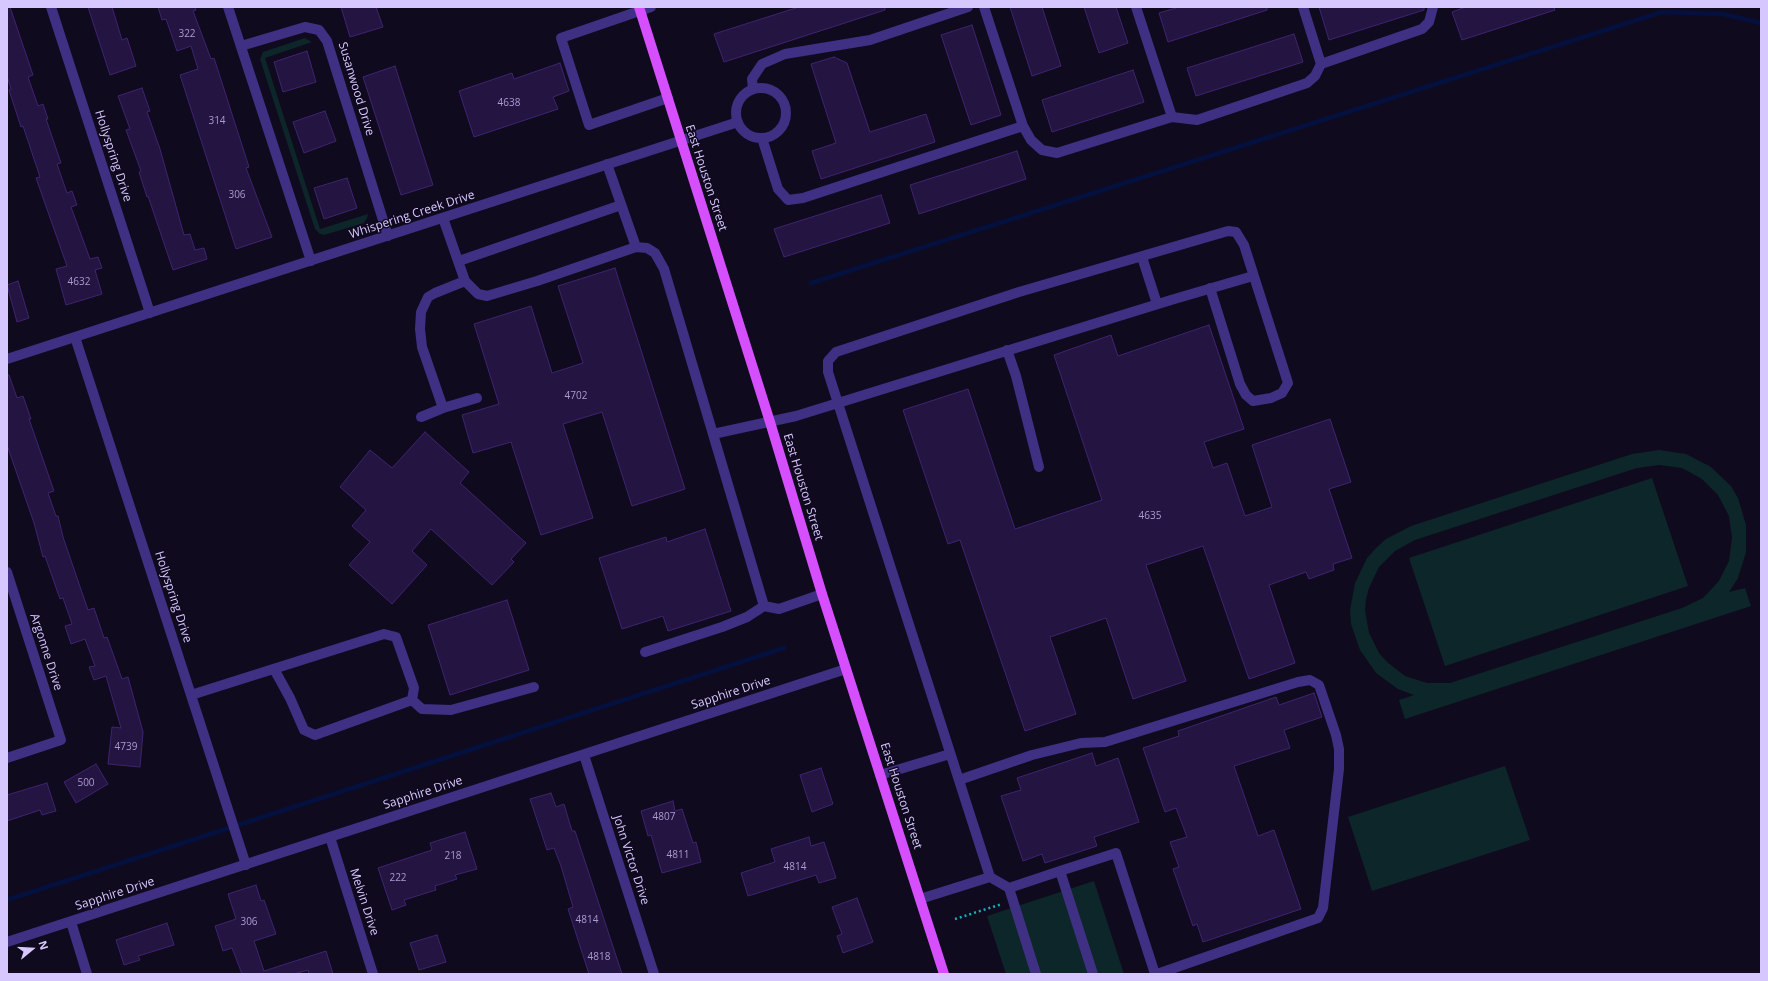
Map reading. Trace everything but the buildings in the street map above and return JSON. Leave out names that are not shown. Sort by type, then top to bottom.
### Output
[{"type":"main road","name":"East Houston Street","points":[[639,9],[770,422],[822,594],[944,974]]},
{"type":"street","name":"Hollyspring Drive","points":[[51,7],[150,313]]},
{"type":"street","points":[[228,7],[311,261]]},
{"type":"street","points":[[651,7],[639,9],[561,38],[589,125],[668,98]]},
{"type":"street","points":[[752,84],[770,89],[778,94],[783,101],[786,110],[782,127],[775,134],[762,138],[750,135],[742,130],[736,114],[740,98],[746,93],[752,84],[762,64],[785,54],[870,40],[968,7]]},
{"type":"street","points":[[984,7],[1023,126],[1030,140],[1042,150],[1057,153],[1172,117],[1197,120],[1307,83],[1316,76],[1321,64],[1303,7]]},
{"type":"street","points":[[1136,7],[1172,117]]},
{"type":"street","points":[[1321,64],[1422,29],[1429,22],[1433,7]]},
{"type":"street","name":"Susanwood Drive","points":[[241,46],[305,27],[318,30],[327,41],[388,236]]},
{"type":"street","name":"Whispering Creek Drive","points":[[75,337],[388,236],[681,139],[738,122]]},
{"type":"street","points":[[762,138],[778,189],[788,200],[803,198],[1023,126]]},
{"type":"street","points":[[607,164],[636,247]]},
{"type":"street","points":[[458,261],[621,205]]},
{"type":"street","points":[[443,218],[465,281],[478,294],[487,296],[537,281],[636,247],[647,248],[655,253],[664,268],[764,606]]},
{"type":"street","points":[[1036,974],[1009,888],[990,877],[828,372],[828,361],[836,352],[1019,292],[1228,231],[1236,232],[1244,245],[1288,383],[1282,393],[1271,398],[1253,401],[1246,395],[1240,384],[1210,288]]},
{"type":"street","points":[[1142,257],[1157,304]]},
{"type":"street","points":[[713,434],[796,416],[1157,304],[1253,276]]},
{"type":"street","points":[[443,408],[422,347],[420,329],[421,312],[428,297],[465,281]]},
{"type":"street","name":"Hollyspring Drive","points":[[75,337],[246,865]]},
{"type":"street","points":[[7,359],[75,337]]},
{"type":"street","points":[[1007,350],[1016,376],[1039,467]]},
{"type":"street","points":[[421,417],[443,408],[477,398]]},
{"type":"street","name":"Argonne Drive","points":[[7,572],[61,740],[7,758]]},
{"type":"street","points":[[645,652],[722,627],[747,617],[764,606],[779,609],[822,594]]},
{"type":"street","points":[[190,695],[274,670],[384,634],[396,637],[414,688],[412,700]]},
{"type":"street","name":"Sapphire Drive","points":[[7,942],[846,669]]},
{"type":"street","points":[[274,670],[290,698],[304,730],[315,735],[412,700]]},
{"type":"street","points":[[959,780],[1032,755],[1081,742],[1105,742],[1298,682],[1310,680],[1319,685],[1336,736],[1339,749],[1340,769],[1323,908],[1318,918],[1156,974],[1116,853],[1009,888]]},
{"type":"street","points":[[412,700],[422,709],[452,710],[534,687]]},
{"type":"street","name":"John Victor Drive","points":[[584,754],[654,974]]},
{"type":"street","points":[[880,775],[950,754]]},
{"type":"street","name":"Melvin Drive","points":[[330,838],[373,974]]},
{"type":"street","points":[[1060,871],[1093,974]]},
{"type":"street","points":[[920,899],[990,877]]},
{"type":"street","points":[[71,922],[87,974]]},
{"type":"path","points":[[955,919],[1004,904]]},
{"type":"green space","points":[[305,38],[312,42],[265,58],[320,229],[368,214],[364,223],[324,235],[320,234],[315,229],[260,59],[263,52]]},
{"type":"green space","points":[[1659,450],[1686,454],[1711,467],[1731,486],[1738,498],[1746,525],[1746,552],[1738,578],[1729,592],[1745,588],[1751,606],[1405,719],[1399,700],[1414,695],[1398,689],[1376,673],[1360,650],[1351,624],[1350,610],[1355,583],[1367,558],[1386,539],[1411,526],[1632,454]],"holes":[[[1659,465],[1682,468],[1702,479],[1718,495],[1729,516],[1732,538],[1729,561],[1719,581],[1703,598],[1682,608],[1450,683],[1427,683],[1405,676],[1387,662],[1379,653],[1369,633],[1365,610],[1366,599],[1369,588],[1379,567],[1395,551],[1415,540],[1637,468]]]},
{"type":"green space","points":[[1652,478],[1688,586],[1445,666],[1409,558]]},
{"type":"green space","points":[[1505,766],[1530,840],[1372,891],[1348,817]]},
{"type":"green space","points":[[1094,881],[1124,974],[1006,974],[987,916]]},
{"type":"waterway","points":[[811,283],[1662,12],[1723,14],[1761,23]]},
{"type":"waterway","points":[[7,900],[784,648]]}]
